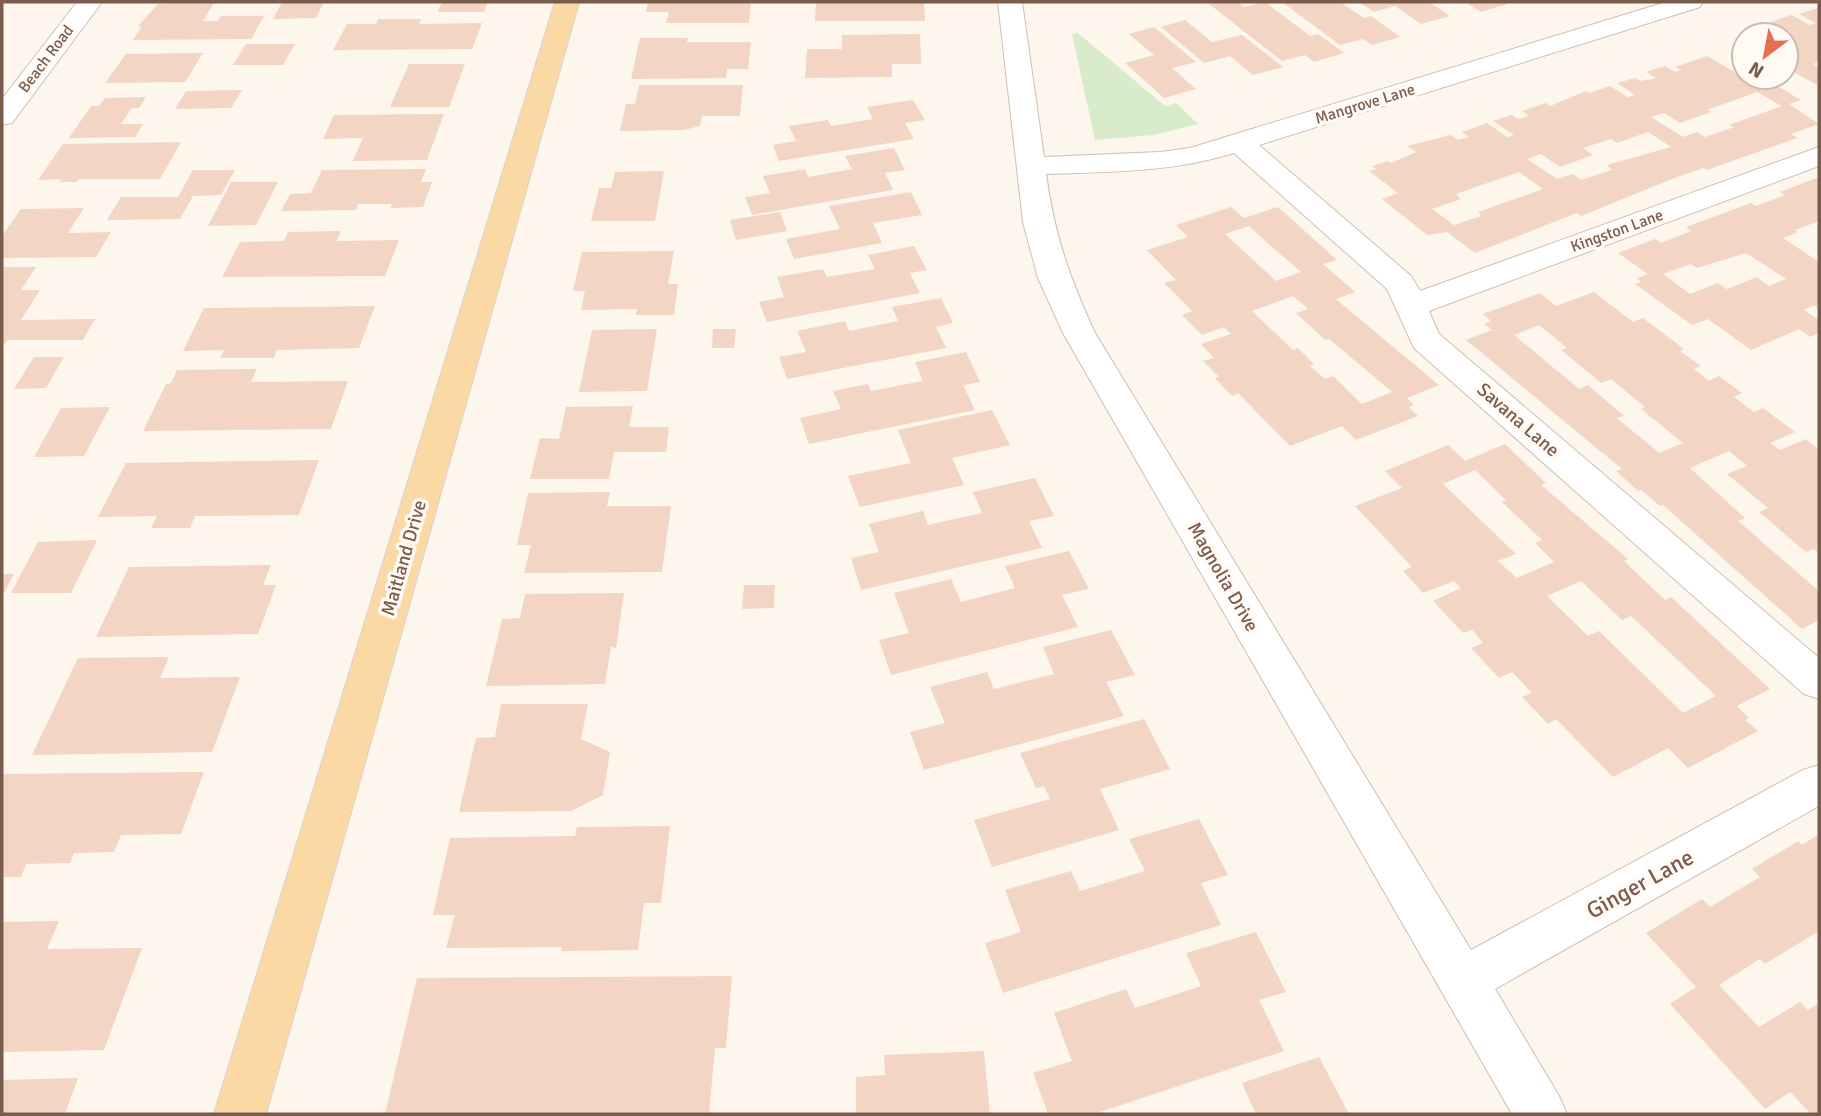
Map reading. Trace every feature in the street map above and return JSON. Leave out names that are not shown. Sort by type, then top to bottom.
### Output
[{"type":"main road","name":"Maitland Drive","points":[[240,1114],[567,2]]},
{"type":"street","name":"Beach Road","points":[[2,117],[90,2]]},
{"type":"street","name":"Magnolia Drive","points":[[1010,2],[1038,222],[1054,278],[1079,333],[1541,1114]]},
{"type":"street","name":"Mangrove Lane","points":[[1030,166],[1160,161],[1194,156],[1691,2]]},
{"type":"street","name":"Savana Lane","points":[[1239,142],[1400,283],[1414,305],[1418,324],[1426,340],[1819,682]]},
{"type":"street","name":"Kingston Lane","points":[[1414,305],[1819,156]]},
{"type":"street","name":"Ginger Lane","points":[[1461,982],[1819,784]]},
{"type":"green space","points":[[1078,33],[1165,106],[1176,103],[1198,124],[1154,135],[1095,140],[1072,34]]},
{"type":"building","points":[[282,2],[324,2],[316,18],[273,19]]},
{"type":"building","points":[[442,2],[488,2],[484,12],[438,12]]},
{"type":"building","points":[[648,2],[751,2],[749,23],[666,23],[669,12],[646,12]]},
{"type":"building","points":[[816,2],[924,2],[925,21],[815,21]]},
{"type":"building","points":[[1238,2],[1244,7],[1265,2],[1310,36],[1318,34],[1344,53],[1314,62],[1305,55],[1282,61],[1209,4]]},
{"type":"building","points":[[1282,2],[1340,2],[1364,18],[1371,16],[1400,37],[1372,45],[1363,39],[1340,45]]},
{"type":"building","points":[[1359,2],[1429,2],[1450,16],[1421,24],[1395,6],[1374,12]]},
{"type":"building","points":[[1465,2],[1505,2],[1508,4],[1481,12]]},
{"type":"building","points":[[214,3],[203,21],[218,21],[221,16],[264,16],[251,39],[133,40],[142,26],[138,26],[158,4]]},
{"type":"building","points":[[1818,8],[1819,62],[1813,64],[1819,68],[1819,85],[1800,76],[1800,21],[1774,21],[1791,15],[1810,25],[1816,23],[1799,14]]},
{"type":"building","points":[[378,19],[421,19],[419,24],[482,23],[472,49],[333,50],[347,24],[376,24]]},
{"type":"building","points":[[1185,20],[1212,42],[1242,35],[1283,67],[1253,75],[1230,56],[1204,63],[1161,27]]},
{"type":"building","points":[[1154,27],[1196,62],[1172,68],[1196,89],[1164,98],[1125,63],[1154,55],[1129,34]]},
{"type":"building","points":[[920,34],[921,64],[892,64],[892,77],[805,78],[807,49],[842,49],[842,35]]},
{"type":"building","points":[[640,38],[688,38],[687,42],[751,42],[748,69],[727,69],[726,78],[631,79]]},
{"type":"building","points":[[246,44],[295,44],[283,65],[233,65]]},
{"type":"building","points":[[203,53],[185,82],[105,83],[126,54]]},
{"type":"building","points":[[1707,56],[1730,69],[1730,91],[1786,91],[1801,100],[1789,104],[1819,124],[1791,134],[1797,138],[1707,170],[1703,168],[1672,179],[1581,216],[1577,213],[1475,253],[1447,232],[1427,235],[1382,199],[1398,193],[1369,171],[1376,169],[1372,166],[1388,161],[1391,163],[1416,152],[1407,146],[1451,135],[1458,140],[1469,137],[1462,132],[1487,123],[1507,137],[1514,135],[1493,121],[1512,115],[1518,119],[1529,116],[1522,111],[1546,103],[1550,106],[1586,91],[1589,93],[1610,86],[1628,97],[1635,95],[1617,83],[1635,78],[1640,81],[1656,78],[1646,72],[1665,66],[1675,72],[1681,70],[1675,67]],"holes":[[[1757,92],[1782,106],[1729,125],[1734,127],[1705,137],[1697,132],[1683,137],[1651,117],[1664,113],[1680,123]],[[1648,132],[1671,147],[1607,165],[1612,170],[1581,180],[1573,174],[1557,179],[1527,159],[1541,154],[1560,167],[1593,155],[1583,148],[1611,139],[1617,143]],[[1519,172],[1543,189],[1478,212],[1481,216],[1454,225],[1432,209],[1461,199],[1456,194]]]},
{"type":"building","points":[[409,64],[465,64],[449,107],[390,107]]},
{"type":"building","points":[[639,85],[743,85],[740,116],[702,116],[700,126],[684,130],[620,131],[626,104],[635,104]]},
{"type":"building","points":[[242,90],[231,108],[175,109],[186,91]]},
{"type":"building","points":[[146,97],[139,108],[132,108],[121,124],[143,124],[135,137],[69,138],[91,106],[99,106],[105,98]]},
{"type":"building","points":[[913,100],[925,120],[905,123],[914,139],[779,161],[773,145],[796,141],[789,126],[828,120],[831,126],[873,119],[867,107]]},
{"type":"building","points":[[444,114],[427,160],[353,161],[363,138],[323,139],[334,115]]},
{"type":"building","points":[[181,142],[160,179],[79,179],[77,182],[59,182],[62,179],[38,180],[63,144]]},
{"type":"building","points":[[894,148],[905,170],[885,173],[893,190],[752,215],[745,197],[770,193],[763,176],[805,169],[808,177],[852,169],[845,156]]},
{"type":"building","points":[[426,169],[421,182],[432,182],[423,207],[390,208],[392,204],[358,204],[356,210],[281,211],[290,194],[311,193],[322,170]]},
{"type":"building","points":[[193,170],[235,170],[221,195],[193,196],[180,219],[107,220],[121,197],[178,197]]},
{"type":"building","points":[[664,171],[655,221],[591,221],[599,188],[611,188],[615,172]]},
{"type":"building","points":[[1819,177],[1819,221],[1795,230],[1798,232],[1783,238],[1819,262],[1819,309],[1814,305],[1804,310],[1819,320],[1819,333],[1810,337],[1799,329],[1751,350],[1708,319],[1692,325],[1635,284],[1641,282],[1637,278],[1648,274],[1618,253],[1655,239],[1661,243],[1691,231],[1686,227],[1751,203],[1756,206],[1785,195],[1780,192]],"holes":[[[1746,253],[1786,279],[1769,286],[1757,277],[1727,289],[1718,283],[1690,294],[1663,274],[1691,264],[1697,268]]]},
{"type":"building","points":[[231,182],[278,182],[256,225],[208,226]]},
{"type":"building","points":[[911,192],[922,215],[873,223],[882,243],[794,259],[786,239],[840,229],[829,206]]},
{"type":"building","points":[[1231,207],[1244,218],[1278,207],[1337,260],[1323,264],[1355,292],[1336,299],[1439,385],[1407,398],[1414,405],[1409,407],[1418,416],[1356,440],[1342,426],[1290,446],[1238,393],[1232,396],[1215,378],[1219,377],[1203,361],[1214,358],[1201,344],[1231,334],[1224,327],[1202,335],[1182,315],[1192,311],[1164,283],[1176,280],[1147,250],[1188,237],[1176,225]],"holes":[[[1249,226],[1272,247],[1301,272],[1276,281],[1225,234]],[[1293,296],[1308,309],[1296,313],[1325,340],[1329,339],[1392,392],[1362,404],[1333,376],[1325,379],[1310,366],[1314,364],[1298,348],[1293,350],[1252,311]]]},
{"type":"building","points":[[84,208],[68,233],[111,232],[96,257],[2,258],[2,236],[21,209]]},
{"type":"building","points":[[780,212],[787,231],[736,240],[730,220]]},
{"type":"building","points":[[341,231],[337,241],[399,240],[385,276],[222,277],[240,242],[284,241],[288,232]]},
{"type":"building","points":[[914,246],[927,270],[910,273],[920,293],[767,322],[759,302],[784,297],[777,277],[823,269],[827,277],[875,269],[868,255]]},
{"type":"building","points":[[674,251],[668,284],[678,284],[674,315],[636,315],[637,309],[581,310],[585,291],[573,291],[582,252]]},
{"type":"building","points":[[2,267],[36,267],[21,290],[40,290],[21,320],[95,319],[83,340],[8,340],[2,346]]},
{"type":"building","points":[[1594,292],[1633,322],[1643,318],[1684,349],[1680,351],[1701,366],[1694,369],[1709,381],[1719,376],[1742,393],[1734,397],[1754,412],[1763,408],[1795,432],[1770,443],[1780,450],[1806,439],[1819,450],[1819,553],[1814,549],[1806,552],[1759,512],[1768,508],[1727,474],[1747,466],[1729,451],[1690,468],[1745,518],[1738,521],[1819,591],[1819,620],[1802,629],[1663,505],[1660,506],[1641,490],[1638,491],[1616,471],[1622,469],[1466,340],[1492,330],[1484,324],[1491,321],[1483,314],[1540,293],[1556,306]],"holes":[[[1539,325],[1567,348],[1561,350],[1601,383],[1611,379],[1645,407],[1641,409],[1683,443],[1659,453],[1617,418],[1624,416],[1588,385],[1579,389],[1514,335]]]},
{"type":"building","points":[[941,298],[953,323],[936,327],[946,348],[787,379],[779,357],[806,352],[797,331],[845,321],[849,331],[898,321],[892,307]]},
{"type":"building","points":[[375,306],[359,348],[277,350],[274,358],[220,358],[224,350],[183,351],[204,308]]},
{"type":"building","points":[[657,329],[647,391],[579,392],[592,330]]},
{"type":"building","points":[[713,329],[736,329],[734,348],[712,348]]},
{"type":"building","points":[[966,352],[980,382],[963,385],[975,410],[809,444],[800,418],[841,409],[833,391],[868,384],[871,391],[923,381],[915,362]]},
{"type":"building","points":[[34,357],[64,357],[46,388],[14,389]]},
{"type":"building","points":[[257,369],[251,382],[348,381],[331,429],[143,431],[166,384],[171,383],[177,370]]},
{"type":"building","points":[[633,406],[629,427],[669,427],[666,452],[614,452],[609,479],[530,479],[540,438],[559,439],[566,407]]},
{"type":"building","points":[[110,407],[84,456],[34,457],[61,408]]},
{"type":"building","points":[[992,410],[1010,445],[952,458],[964,485],[860,507],[848,476],[911,463],[898,430]]},
{"type":"building","points":[[1505,444],[1546,483],[1541,485],[1628,559],[1624,561],[1665,600],[1671,597],[1770,689],[1737,706],[1749,718],[1745,720],[1758,731],[1688,768],[1668,748],[1613,777],[1556,719],[1548,724],[1522,697],[1532,693],[1512,672],[1499,678],[1471,648],[1483,643],[1472,630],[1463,633],[1433,601],[1461,588],[1454,581],[1423,593],[1403,571],[1412,567],[1355,506],[1402,488],[1385,471],[1448,445],[1465,461]],"holes":[[[1475,470],[1506,500],[1502,502],[1542,540],[1535,543],[1554,562],[1517,578],[1498,561],[1516,554],[1443,484]],[[1581,581],[1622,620],[1631,616],[1716,696],[1683,713],[1599,631],[1588,636],[1547,596]]]},
{"type":"building","points":[[319,460],[299,515],[195,516],[190,528],[151,528],[157,516],[98,517],[126,463]]},
{"type":"building","points":[[1035,478],[1054,516],[1029,521],[1042,548],[861,590],[851,558],[879,552],[869,524],[923,511],[928,525],[982,513],[973,492]]},
{"type":"building","points":[[610,492],[607,506],[671,506],[662,572],[524,573],[531,545],[517,545],[528,493]]},
{"type":"building","points":[[97,540],[71,593],[11,593],[38,542]]},
{"type":"building","points":[[1069,551],[1089,589],[1062,595],[1078,627],[891,675],[879,640],[909,633],[894,593],[951,579],[961,602],[1015,588],[1005,566]]},
{"type":"building","points":[[271,565],[263,585],[276,585],[258,634],[96,637],[129,567]]},
{"type":"building","points":[[2,574],[14,574],[2,597]]},
{"type":"building","points":[[744,585],[775,585],[774,608],[742,609]]},
{"type":"building","points":[[624,593],[616,648],[611,647],[605,684],[486,686],[502,619],[520,618],[525,594]]},
{"type":"building","points":[[1111,630],[1135,675],[1106,682],[1124,716],[924,770],[910,732],[945,723],[930,687],[987,672],[994,689],[1054,674],[1043,647]]},
{"type":"building","points":[[169,657],[160,678],[240,677],[212,752],[32,755],[78,658]]},
{"type":"building","points":[[501,704],[588,704],[581,739],[610,752],[603,795],[571,811],[459,812],[476,738],[495,737]]},
{"type":"building","points":[[1144,719],[1170,769],[1100,789],[1119,830],[992,867],[974,820],[1050,799],[1044,786],[1036,788],[1020,753]]},
{"type":"building","points":[[204,772],[181,834],[121,835],[114,852],[74,853],[70,863],[26,864],[21,877],[2,877],[2,774]]},
{"type":"building","points":[[1199,819],[1228,875],[1201,883],[1221,925],[1003,993],[985,943],[1021,932],[1005,890],[1071,871],[1080,891],[1145,871],[1129,839]]},
{"type":"building","points":[[670,826],[661,903],[644,903],[638,950],[561,951],[562,947],[446,948],[455,915],[433,915],[450,838],[575,836],[577,827]]},
{"type":"building","points":[[1819,834],[1819,936],[1816,933],[1765,964],[1760,959],[1719,985],[1759,1027],[1800,1002],[1808,1010],[1819,1003],[1819,1114],[1811,1114],[1790,1092],[1765,1109],[1670,1004],[1696,987],[1646,933],[1702,899],[1710,907],[1760,877],[1752,869],[1798,841],[1802,845]]},
{"type":"building","points":[[59,921],[47,949],[142,948],[104,1050],[2,1052],[2,922]]},
{"type":"building","points":[[1256,932],[1286,992],[1259,1000],[1284,1051],[1094,1114],[1048,1114],[1033,1073],[1072,1061],[1054,1013],[1126,989],[1135,1008],[1201,986],[1186,953]]},
{"type":"building","points":[[732,976],[726,1048],[715,1048],[709,1114],[385,1114],[417,978]]},
{"type":"building","points":[[984,1051],[990,1114],[856,1114],[856,1077],[885,1075],[884,1055]]},
{"type":"building","points":[[1319,1057],[1349,1114],[1256,1114],[1242,1083]]},
{"type":"building","points":[[78,1078],[65,1114],[2,1114],[2,1080]]}]
